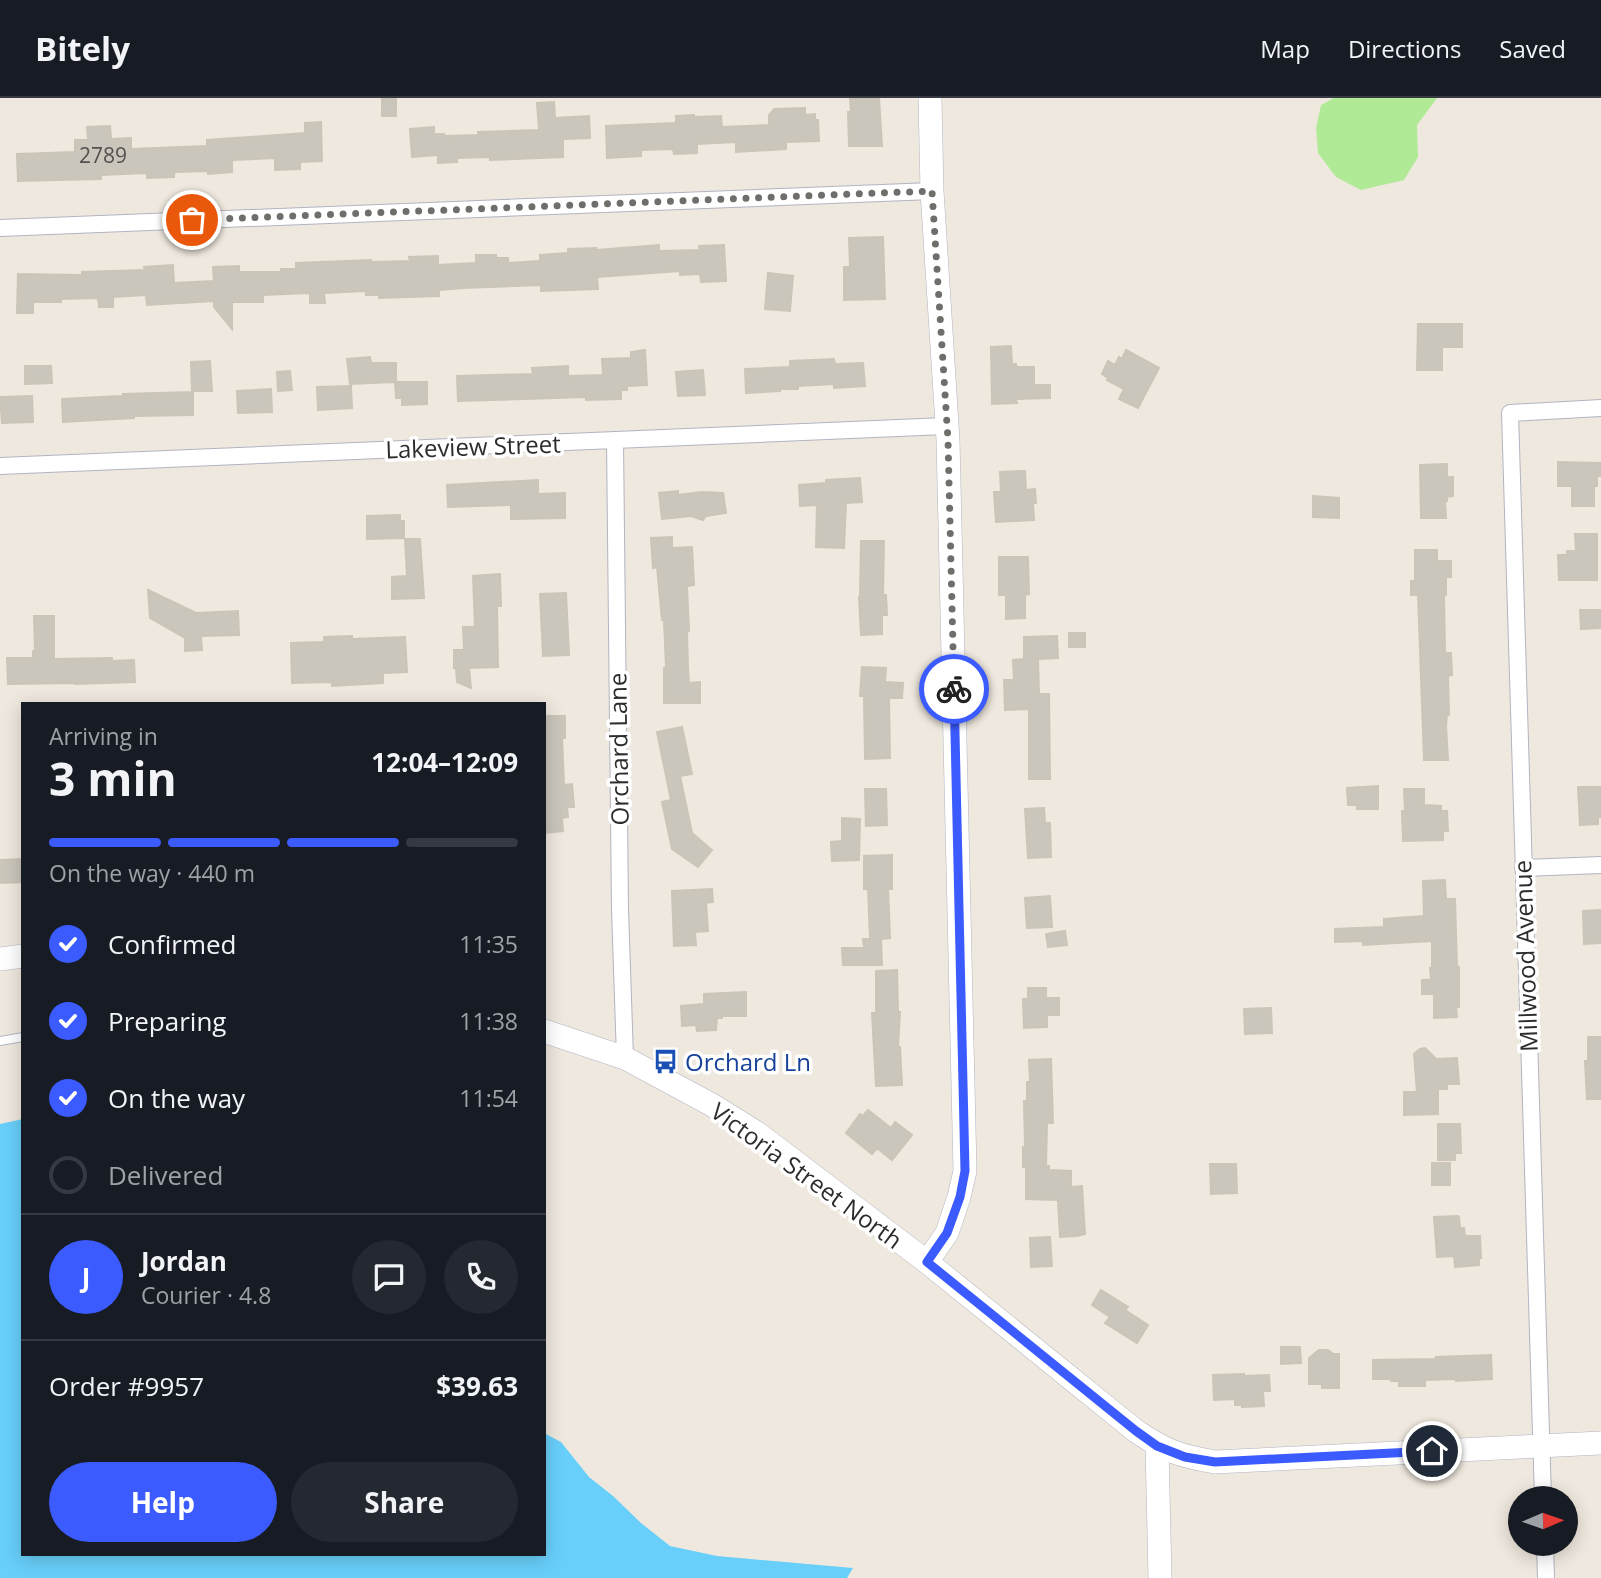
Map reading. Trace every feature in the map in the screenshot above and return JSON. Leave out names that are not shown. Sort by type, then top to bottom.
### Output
[{"type":"street","points":[[927,1262],[947,1233],[960,1197],[965,1171],[948,467],[932,191],[930,98]]},
{"type":"street","points":[[0,228],[932,191]]},
{"type":"street","name":"Millwood Avenue","points":[[1542,1486],[1510,413],[1601,408]]},
{"type":"street","name":"Lakeview Street","points":[[0,466],[946,426]]},
{"type":"street","name":"Orchard Lane","points":[[615,440],[620,909],[625,1058]]},
{"type":"street","points":[[1523,868],[1601,865]]},
{"type":"street","points":[[0,959],[21,956]]},
{"type":"street","name":"Victoria Street North","points":[[546,1032],[625,1058],[712,1105],[757,1133],[927,1262],[1136,1431],[1157,1446],[1185,1457],[1215,1462],[1601,1443]]},
{"type":"street","points":[[1157,1446],[1160,1578]]},
{"type":"street","points":[[1545,1556],[1546,1578]]},
{"type":"lane","points":[[0,1041],[21,1037]]},
{"type":"green space","points":[[1334,98],[1437,98],[1417,125],[1418,157],[1404,180],[1361,190],[1336,177],[1318,153],[1316,128],[1321,105]]},
{"type":"water","points":[[21,1119],[21,1556],[546,1556],[546,1434],[561,1442],[589,1477],[670,1546],[717,1556],[853,1568],[847,1578],[0,1578],[0,1124]]},
{"type":"building","points":[[382,98],[396,98],[396,116],[382,116]]},
{"type":"building","points":[[850,98],[879,98],[882,146],[849,146]]},
{"type":"building","points":[[554,102],[555,118],[589,116],[590,138],[563,139],[563,157],[490,160],[490,157],[457,158],[457,162],[438,163],[438,155],[412,157],[410,129],[434,127],[434,134],[445,136],[539,130],[537,103]]},
{"type":"building","points":[[805,108],[805,115],[815,114],[815,120],[818,120],[819,141],[786,142],[786,149],[736,152],[736,142],[697,144],[697,153],[674,154],[673,149],[641,150],[641,156],[607,158],[606,126],[676,123],[676,116],[694,115],[721,116],[722,127],[769,125],[769,115],[774,109]]},
{"type":"building","points":[[321,122],[322,161],[300,162],[300,169],[275,170],[275,158],[232,160],[232,172],[174,172],[174,177],[147,178],[147,173],[101,175],[101,179],[18,181],[17,154],[75,152],[75,140],[88,140],[87,127],[110,126],[111,139],[131,138],[131,149],[207,146],[207,140],[305,133],[305,123]]},
{"type":"building","points":[[883,237],[885,299],[844,300],[844,267],[850,267],[849,238]]},
{"type":"building","points":[[659,245],[659,251],[700,250],[699,246],[724,245],[726,281],[701,282],[700,274],[680,275],[680,271],[597,277],[598,289],[541,291],[541,285],[463,288],[439,290],[439,296],[379,298],[379,295],[366,295],[366,291],[324,293],[325,303],[310,303],[310,293],[263,295],[263,302],[232,302],[232,329],[214,307],[214,301],[147,305],[146,295],[113,297],[113,307],[99,307],[98,298],[33,302],[33,313],[17,313],[18,274],[82,275],[82,272],[145,270],[144,267],[173,265],[174,283],[214,281],[213,267],[239,266],[239,272],[281,272],[281,269],[296,269],[296,263],[410,261],[409,257],[438,256],[438,265],[476,263],[476,255],[508,258],[508,263],[540,261],[540,255],[568,253],[568,249],[596,250]]},
{"type":"building","points":[[768,273],[793,276],[790,311],[765,309]]},
{"type":"building","points":[[1418,324],[1462,324],[1462,347],[1442,347],[1442,370],[1417,370]]},
{"type":"building","points":[[1011,346],[1012,364],[1016,364],[1016,367],[1034,367],[1034,385],[1050,385],[1050,398],[1016,399],[1017,403],[992,404],[991,347]]},
{"type":"building","points":[[645,350],[647,385],[627,386],[627,390],[621,390],[621,399],[586,400],[586,397],[458,401],[457,376],[533,374],[532,368],[568,366],[568,376],[603,375],[602,359],[631,358],[631,352]]},
{"type":"building","points":[[1126,350],[1159,368],[1138,408],[1119,399],[1124,389],[1107,380],[1102,374],[1108,361],[1115,365]]},
{"type":"building","points":[[370,357],[371,363],[396,363],[396,382],[427,382],[427,404],[402,405],[402,398],[396,398],[395,382],[350,384],[347,359]]},
{"type":"building","points":[[834,359],[835,364],[863,363],[865,386],[798,386],[798,389],[746,393],[745,369],[790,367],[790,361]]},
{"type":"building","points":[[210,361],[212,391],[192,391],[191,362]]},
{"type":"building","points":[[25,366],[51,366],[52,383],[25,384]]},
{"type":"building","points":[[703,370],[705,395],[678,396],[676,372]]},
{"type":"building","points":[[290,371],[292,390],[278,391],[277,372]]},
{"type":"building","points":[[351,386],[352,408],[318,410],[317,387]]},
{"type":"building","points":[[271,389],[272,412],[238,413],[237,391]]},
{"type":"building","points":[[193,392],[193,415],[134,416],[63,422],[62,399]]},
{"type":"building","points":[[32,396],[33,422],[2,423],[0,397]]},
{"type":"building","points":[[1558,462],[1601,463],[1601,476],[1597,476],[1597,486],[1594,486],[1594,506],[1572,506],[1572,486],[1558,486]]},
{"type":"building","points":[[1447,464],[1447,477],[1453,477],[1453,496],[1447,497],[1445,501],[1446,518],[1421,518],[1420,465]]},
{"type":"building","points":[[1025,471],[1026,490],[1035,489],[1034,520],[996,522],[994,492],[1001,492],[1000,472]]},
{"type":"building","points":[[860,478],[862,502],[846,503],[844,548],[816,547],[817,505],[800,506],[799,485]]},
{"type":"building","points":[[538,480],[538,494],[565,493],[565,518],[511,519],[511,505],[448,507],[447,485]]},
{"type":"building","points":[[678,491],[678,495],[723,493],[726,513],[706,516],[703,520],[691,516],[662,519],[659,493]]},
{"type":"building","points":[[1313,496],[1339,498],[1339,518],[1313,517]]},
{"type":"building","points":[[400,515],[400,521],[404,521],[404,538],[367,539],[367,516]]},
{"type":"building","points":[[1575,534],[1597,534],[1597,580],[1559,580],[1558,555],[1576,551]]},
{"type":"building","points":[[672,537],[672,548],[692,547],[694,585],[687,586],[688,668],[689,683],[700,682],[700,703],[664,703],[664,620],[657,567],[653,568],[651,538]]},
{"type":"building","points":[[405,539],[420,539],[424,598],[392,599],[392,577],[407,576]]},
{"type":"building","points":[[861,541],[884,541],[883,595],[886,595],[887,615],[882,615],[882,634],[861,635]]},
{"type":"building","points":[[1415,550],[1437,550],[1437,561],[1451,561],[1451,577],[1446,577],[1444,595],[1445,653],[1451,653],[1452,675],[1448,676],[1448,760],[1424,760],[1418,595],[1411,595],[1411,581],[1415,581]]},
{"type":"building","points":[[999,557],[1028,557],[1029,594],[1025,595],[1025,618],[1006,619],[1006,595],[999,595]]},
{"type":"building","points":[[500,574],[501,606],[497,606],[498,667],[469,668],[471,688],[457,682],[454,650],[464,650],[463,627],[475,627],[473,576]]},
{"type":"building","points":[[148,590],[196,613],[238,611],[239,635],[201,636],[202,650],[185,651],[185,638],[150,618]]},
{"type":"building","points":[[566,593],[569,655],[543,656],[540,594]]},
{"type":"building","points":[[1580,610],[1601,610],[1601,628],[1581,629]]},
{"type":"building","points":[[34,616],[54,616],[54,659],[134,660],[135,682],[8,684],[7,658],[33,658]]},
{"type":"building","points":[[1069,633],[1085,633],[1085,647],[1069,647]]},
{"type":"building","points":[[352,636],[352,639],[405,637],[407,672],[383,673],[383,683],[332,686],[332,682],[292,683],[291,643],[324,642],[324,637]]},
{"type":"building","points":[[1057,636],[1058,658],[1038,659],[1039,694],[1049,694],[1050,779],[1029,779],[1029,709],[1005,710],[1004,680],[1014,680],[1013,660],[1024,659],[1024,637]]},
{"type":"building","points":[[862,667],[886,668],[885,682],[903,683],[902,698],[889,698],[890,758],[865,759],[864,696],[860,696]]},
{"type":"building","points":[[546,716],[565,716],[565,738],[562,738],[564,785],[572,784],[574,807],[567,807],[568,817],[562,818],[563,831],[546,833]]},
{"type":"building","points":[[682,727],[692,774],[680,776],[692,833],[712,850],[698,867],[672,849],[662,802],[671,800],[657,732]]},
{"type":"building","points":[[1378,786],[1378,809],[1357,809],[1357,805],[1348,805],[1347,788]]},
{"type":"building","points":[[1578,787],[1601,787],[1601,817],[1598,817],[1598,824],[1580,825]]},
{"type":"building","points":[[865,789],[886,789],[887,825],[866,826]]},
{"type":"building","points":[[1404,789],[1424,789],[1424,805],[1441,806],[1441,811],[1447,811],[1448,831],[1443,831],[1443,840],[1403,841]]},
{"type":"building","points":[[1044,808],[1045,823],[1050,823],[1051,857],[1028,858],[1025,809]]},
{"type":"building","points":[[842,818],[860,819],[859,860],[832,861],[831,842],[842,841]]},
{"type":"building","points":[[892,855],[892,889],[888,889],[890,938],[881,939],[882,965],[843,965],[842,948],[864,948],[863,939],[870,939],[868,889],[864,889],[864,856]]},
{"type":"building","points":[[21,859],[21,882],[0,883],[0,860]]},
{"type":"building","points":[[1445,880],[1446,899],[1455,899],[1459,1007],[1456,1007],[1457,1017],[1434,1018],[1434,994],[1422,994],[1422,980],[1431,980],[1432,941],[1363,945],[1363,941],[1335,942],[1335,929],[1384,927],[1384,919],[1424,916],[1423,881]]},
{"type":"building","points":[[712,889],[713,902],[706,903],[708,931],[695,932],[696,945],[674,946],[672,891]]},
{"type":"building","points":[[1050,896],[1052,927],[1027,928],[1025,898]]},
{"type":"building","points":[[1601,910],[1601,943],[1584,944],[1583,911]]},
{"type":"building","points":[[1065,931],[1067,945],[1048,947],[1046,934]]},
{"type":"building","points":[[897,970],[900,1012],[898,1047],[902,1085],[876,1086],[872,1013],[876,1013],[876,971]]},
{"type":"building","points":[[1028,988],[1046,988],[1046,998],[1059,998],[1059,1015],[1047,1015],[1047,1027],[1024,1028],[1023,999],[1028,999]]},
{"type":"building","points":[[746,992],[746,1016],[717,1018],[716,1030],[697,1031],[696,1025],[682,1026],[681,1006],[704,1004],[704,994]]},
{"type":"building","points":[[1271,1008],[1272,1033],[1245,1034],[1244,1009]]},
{"type":"building","points":[[1588,1037],[1601,1037],[1601,1099],[1587,1099],[1585,1061],[1588,1061]]},
{"type":"building","points":[[1425,1048],[1436,1059],[1457,1058],[1459,1084],[1447,1084],[1447,1089],[1438,1089],[1438,1114],[1404,1115],[1404,1092],[1417,1092],[1414,1054]]},
{"type":"building","points":[[1051,1059],[1053,1123],[1047,1123],[1046,1166],[1049,1166],[1049,1170],[1071,1171],[1071,1187],[1082,1186],[1085,1234],[1077,1236],[1060,1237],[1058,1200],[1026,1199],[1023,1147],[1024,1101],[1027,1101],[1027,1082],[1030,1082],[1029,1060]]},
{"type":"building","points":[[868,1110],[891,1128],[895,1122],[912,1135],[892,1160],[877,1148],[872,1154],[846,1133],[860,1114],[863,1116]]},
{"type":"building","points":[[1438,1124],[1460,1124],[1461,1153],[1455,1153],[1455,1160],[1438,1160]]},
{"type":"building","points":[[1432,1163],[1450,1163],[1450,1185],[1432,1185]]},
{"type":"building","points":[[1210,1164],[1236,1164],[1237,1193],[1211,1194]]},
{"type":"building","points":[[1458,1216],[1465,1236],[1480,1236],[1479,1265],[1455,1267],[1454,1256],[1437,1257],[1434,1217]]},
{"type":"building","points":[[1050,1237],[1052,1266],[1031,1267],[1030,1238]]},
{"type":"building","points":[[1101,1290],[1128,1307],[1125,1310],[1148,1325],[1137,1343],[1105,1323],[1110,1317],[1092,1305]]},
{"type":"building","points":[[1281,1347],[1300,1347],[1301,1363],[1281,1364]]},
{"type":"building","points":[[1319,1350],[1339,1354],[1339,1388],[1322,1388],[1322,1384],[1309,1384],[1309,1358]]},
{"type":"building","points":[[1491,1355],[1492,1379],[1425,1380],[1425,1386],[1399,1386],[1399,1381],[1373,1379],[1373,1360]]},
{"type":"building","points":[[1213,1375],[1269,1375],[1270,1391],[1263,1391],[1264,1406],[1242,1407],[1235,1405],[1235,1399],[1214,1400]]},
{"type":"way so far","points":[[192,220],[932,191],[948,440],[954,689]]},
{"type":"place","name":"Orchard Ln","points":[[665,1061]]},
{"type":"route","points":[[954,689],[965,1171],[960,1197],[947,1233],[927,1262],[1136,1431],[1157,1446],[1185,1457],[1215,1462],[1432,1451]]}]
